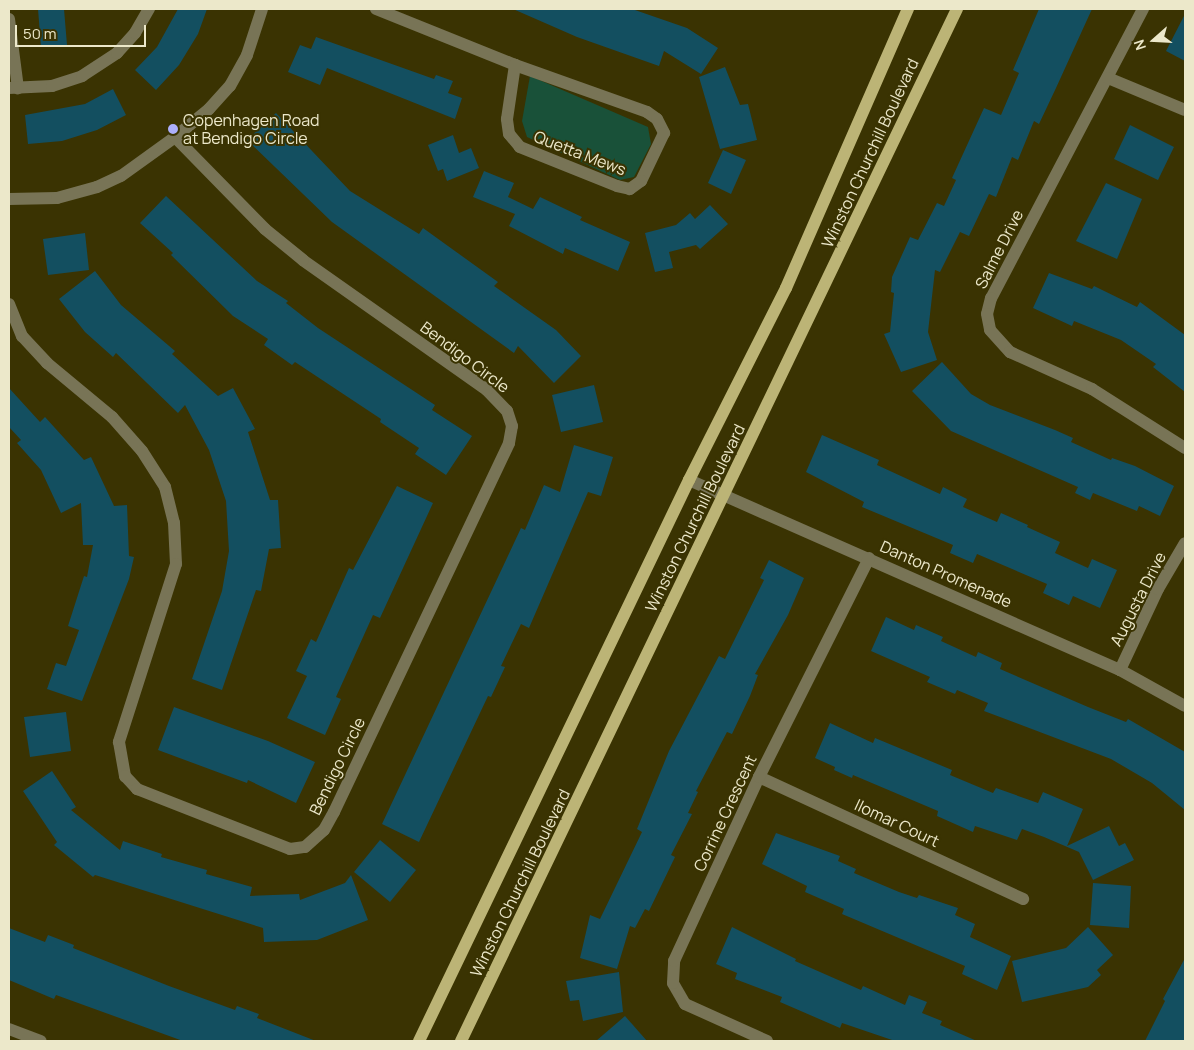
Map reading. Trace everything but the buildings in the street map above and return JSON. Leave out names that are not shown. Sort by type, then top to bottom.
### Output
[{"type":"main road","name":"Winston Churchill Boulevard","points":[[418,1041],[690,480],[786,288],[908,9]]},
{"type":"main road","name":"Winston Churchill Boulevard","points":[[462,1041],[957,9]]},
{"type":"street","points":[[9,19],[13,88],[52,86],[98,66],[128,42],[149,9]]},
{"type":"street","points":[[9,199],[57,198],[97,187],[121,176],[174,137],[210,109],[230,86],[247,55],[262,9]]},
{"type":"street","name":"Quetta Mews","points":[[376,9],[515,65],[647,112],[658,119],[664,133],[641,181],[630,189],[617,186],[520,147],[509,134],[507,119],[515,65]]},
{"type":"street","name":"Salme Drive","points":[[1143,9],[991,298],[987,314],[990,330],[1010,352],[1092,390],[1185,448]]},
{"type":"street","points":[[1108,78],[1185,110]]},
{"type":"street","name":"Bendigo Circle","points":[[9,304],[22,336],[47,363],[112,417],[142,451],[165,487],[170,505],[176,564],[120,742],[125,776],[137,789],[281,846],[290,849],[305,847],[324,830],[334,812],[509,443],[512,426],[507,411],[486,390],[303,260],[265,229],[174,137]]},
{"type":"street","name":"Danton Promenade","points":[[690,480],[1120,670],[1185,706]]},
{"type":"street","name":"Augusta Drive","points":[[1120,670],[1158,589],[1185,544]]},
{"type":"street","name":"Corrine Crescent","points":[[767,1041],[685,1004],[673,983],[674,961],[759,776],[870,558]]},
{"type":"street","name":"Ilomar Court","points":[[759,776],[1023,899]]},
{"type":"street","points":[[9,1029],[41,1041]]},
{"type":"green space","points":[[530,76],[648,127],[651,144],[634,177],[620,180],[527,137],[522,121]]},
{"type":"place","name":"Copenhagen Road at Bendigo Circle","points":[[173,129]]}]
